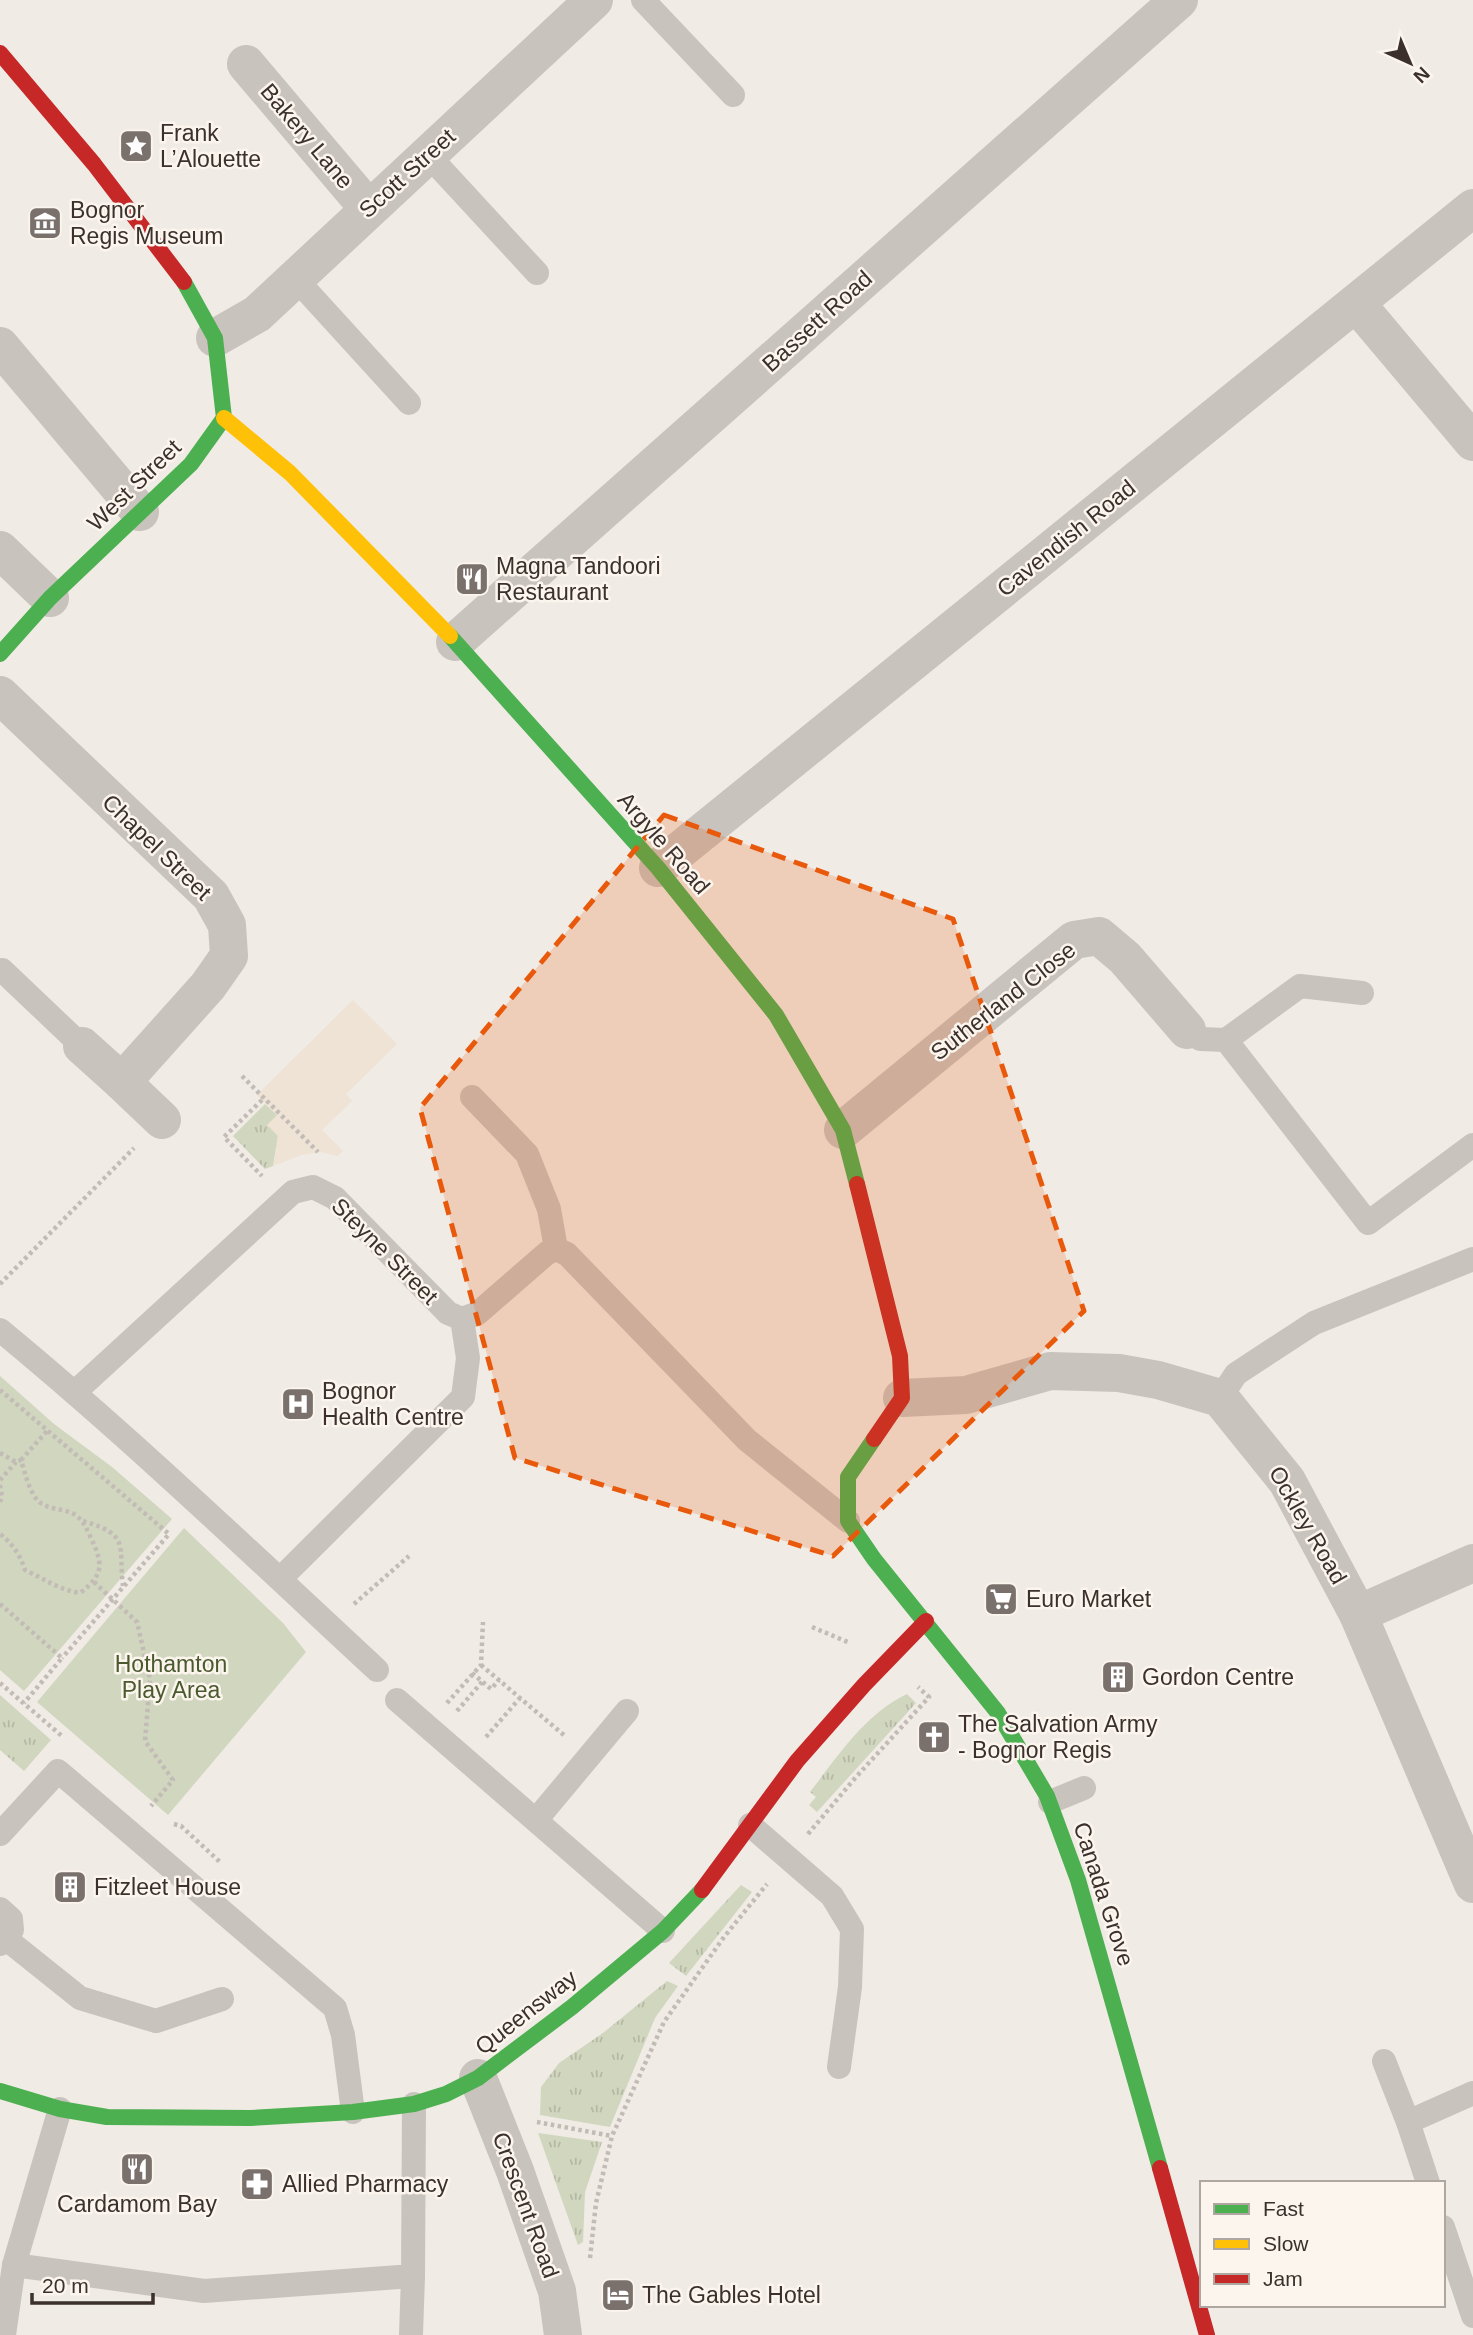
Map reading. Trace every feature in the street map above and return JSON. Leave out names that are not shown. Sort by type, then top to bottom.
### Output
[{"type":"main road","points":[[0,53],[94,164],[191,292],[215,338],[224,418]]},
{"type":"main road","name":"Argyle Road","points":[[224,418],[290,473],[455,642],[658,868],[776,1015],[843,1130],[900,1356],[902,1398]]},
{"type":"main road","name":"West Street","points":[[0,654],[50,598],[191,464],[224,418]]},
{"type":"main road","points":[[848,1521],[848,1477],[902,1398]]},
{"type":"main road","name":"Canada Grove","points":[[848,1521],[874,1559],[998,1713],[1049,1802],[1078,1880],[1207,2335]]},
{"type":"main road","name":"Queensway","points":[[0,2091],[60,2109],[107,2117],[250,2118],[353,2112],[414,2104],[446,2094],[484,2094],[572,2007],[663,1931],[699,1893],[797,1761],[864,1685],[926,1621]]},
{"type":"street","name":"Scott Street","points":[[215,338],[257,314],[594,0]]},
{"type":"street","name":"Bassett Road","points":[[455,642],[1179,0]]},
{"type":"street","name":"Bakery Lane","points":[[246,64],[368,208]]},
{"type":"street","name":"Cavendish Road","points":[[658,868],[1473,208]]},
{"type":"street","points":[[1356,303],[1473,442]]},
{"type":"street","points":[[0,346],[141,512]]},
{"type":"street","points":[[0,550],[50,598]]},
{"type":"street","name":"Chapel Street","points":[[0,695],[211,896],[227,925],[229,956],[208,986],[122,1082]]},
{"type":"street","name":"Sutherland Close","points":[[843,1130],[1074,940],[1099,936],[1125,958],[1186,1030]]},
{"type":"street","points":[[82,1046],[162,1121]]},
{"type":"street","points":[[902,1398],[966,1395],[1050,1371],[1119,1373],[1158,1380],[1220,1398]]},
{"type":"street","name":"Ockley Road","points":[[1220,1398],[1287,1481],[1358,1614],[1472,1877]]},
{"type":"street","points":[[1358,1614],[1473,1563]]},
{"type":"street","name":"Crescent Road","points":[[484,2094],[515,2171],[557,2291],[563,2335]]},
{"type":"lane","points":[[643,0],[733,95]]},
{"type":"lane","points":[[429,156],[537,273]]},
{"type":"lane","points":[[295,278],[408,403]]},
{"type":"lane","points":[[2,970],[82,1046]]},
{"type":"lane","points":[[1186,1030],[1200,1039],[1226,1040],[1300,986],[1362,993]]},
{"type":"lane","points":[[1226,1040],[1368,1223],[1473,1145]]},
{"type":"lane","points":[[472,1097],[527,1154],[549,1209],[556,1249],[567,1254],[747,1440],[848,1521]]},
{"type":"lane","name":"Steyne Street","points":[[75,1392],[293,1192],[313,1187],[335,1198],[448,1313],[462,1319],[478,1313],[547,1253],[556,1249]]},
{"type":"lane","points":[[1220,1398],[1236,1374],[1314,1323],[1473,1259]]},
{"type":"lane","points":[[280,1579],[463,1397],[468,1358],[462,1319]]},
{"type":"lane","points":[[0,1330],[178,1483],[377,1670]]},
{"type":"lane","points":[[397,1700],[663,1931]]},
{"type":"lane","points":[[536,1820],[627,1711]]},
{"type":"lane","points":[[0,1834],[58,1771],[335,2008],[343,2035],[353,2112]]},
{"type":"lane","points":[[1049,1802],[1084,1788]]},
{"type":"lane","points":[[750,1825],[832,1896],[852,1929],[850,1987],[839,2067]]},
{"type":"lane","points":[[0,1909],[11,1919],[12,1930],[2,1941],[80,1998],[156,2021],[222,1998]]},
{"type":"lane","points":[[1384,2061],[1427,2181]]},
{"type":"lane","points":[[1408,2122],[1473,2093]]},
{"type":"lane","points":[[411,2335],[414,2104]]},
{"type":"lane","points":[[4,2335],[14,2265],[60,2109]]},
{"type":"lane","points":[[1445,2233],[1473,2316]]},
{"type":"lane","points":[[14,2265],[204,2291],[413,2276]]},
{"type":"path","points":[[242,1076],[318,1152]]},
{"type":"path","points":[[262,1100],[224,1137],[285,1199]]},
{"type":"path","points":[[0,1284],[162,1121]]},
{"type":"path","points":[[0,1390],[169,1534],[24,1703],[0,1683]]},
{"type":"path","points":[[0,1502],[0,1482],[47,1431]]},
{"type":"path","points":[[0,1454],[18,1461],[39,1501],[49,1507],[73,1513],[83,1521],[102,1527],[115,1535],[123,1556],[123,1587]]},
{"type":"path","points":[[0,1534],[13,1545],[22,1558],[25,1570],[65,1591],[80,1593],[94,1582],[100,1557],[83,1521]]},
{"type":"path","points":[[329,1626],[409,1556]]},
{"type":"path","points":[[94,1582],[137,1622],[150,1679],[145,1741],[173,1780],[147,1810]]},
{"type":"path","points":[[0,1604],[62,1658]]},
{"type":"path","points":[[427,1726],[481,1665],[484,1622]]},
{"type":"path","points":[[812,1627],[850,1643]]},
{"type":"path","points":[[481,1665],[567,1737]]},
{"type":"path","points":[[472,1673],[491,1689],[499,1680]]},
{"type":"path","points":[[557,2291],[589,2266],[596,2203],[612,2136],[664,2022],[724,1937],[788,1858],[856,1777],[929,1697]]},
{"type":"path","points":[[466,1760],[520,1698]]},
{"type":"path","points":[[484,2094],[538,2123],[612,2136]]},
{"type":"highlighted area","points":[[664,815],[953,919],[1084,1311],[833,1556],[515,1458],[420,1108]]},
{"type":"green space","points":[[265,1104],[277,1115],[278,1136],[273,1166],[265,1169],[233,1136]]},
{"type":"green space","points":[[0,1376],[54,1424],[112,1467],[172,1519],[24,1691],[0,1670]]},
{"type":"green space","name":"Hothamton Play Area","points":[[184,1528],[283,1623],[306,1652],[168,1815],[37,1702]]},
{"type":"green space","points":[[907,1694],[916,1703],[817,1812],[809,1805],[816,1797],[810,1792],[831,1764],[865,1724],[892,1702]]},
{"type":"green space","points":[[0,1695],[51,1740],[24,1771],[0,1750]]},
{"type":"green space","points":[[741,1885],[752,1892],[686,1976],[669,1963]]},
{"type":"green space","points":[[667,1981],[678,1986],[655,2018],[610,2127],[540,2115],[541,2087],[559,2063],[603,2033]]},
{"type":"green space","points":[[538,2133],[602,2142],[585,2192],[583,2242],[578,2245]]},
{"type":"shaded area","points":[[353,1000],[397,1044],[346,1094],[352,1101],[322,1130],[343,1151],[337,1156],[321,1152],[301,1155],[273,1166],[278,1136],[267,1125],[277,1115],[257,1095]]},
{"type":"traffic: fast","points":[[0,654],[50,598],[191,464],[224,418],[215,338],[184,282]]},
{"type":"traffic: fast","points":[[450,636],[658,868],[776,1015],[843,1130],[857,1184]]},
{"type":"traffic: fast","points":[[874,1439],[848,1477],[848,1521],[874,1559],[998,1713],[1047,1796],[1078,1880],[1160,2168]]},
{"type":"traffic: fast","points":[[0,2091],[60,2109],[107,2117],[250,2118],[353,2112],[414,2104],[446,2094],[478,2078],[572,2007],[663,1931],[702,1890]]},
{"type":"traffic: slow","points":[[224,418],[290,473],[450,636]]},
{"type":"traffic: jam","points":[[0,53],[94,164],[184,282]]},
{"type":"traffic: jam","points":[[857,1184],[900,1356],[902,1398],[874,1439]]},
{"type":"traffic: jam","points":[[702,1890],[797,1761],[864,1685],[926,1621]]},
{"type":"traffic: jam","points":[[1160,2168],[1207,2335]]},
{"type":"place","name":"Frank L’Alouette","points":[[136,146]]},
{"type":"place","name":"Bognor Regis Museum","points":[[45,223]]},
{"type":"place","name":"Magna Tandoori Restaurant","points":[[472,579]]},
{"type":"place","name":"Bognor Health Centre","points":[[298,1404]]},
{"type":"place","name":"Euro Market","points":[[1001,1599]]},
{"type":"place","name":"Gordon Centre","points":[[1118,1677]]},
{"type":"place","name":"The Salvation Army - Bognor Regis","points":[[934,1737]]},
{"type":"place","name":"Fitzleet House","points":[[70,1887]]},
{"type":"place","name":"Cardamom Bay","points":[[137,2169]]},
{"type":"place","name":"Allied Pharmacy","points":[[257,2184]]},
{"type":"place","name":"The Gables Hotel","points":[[618,2295]]}]
